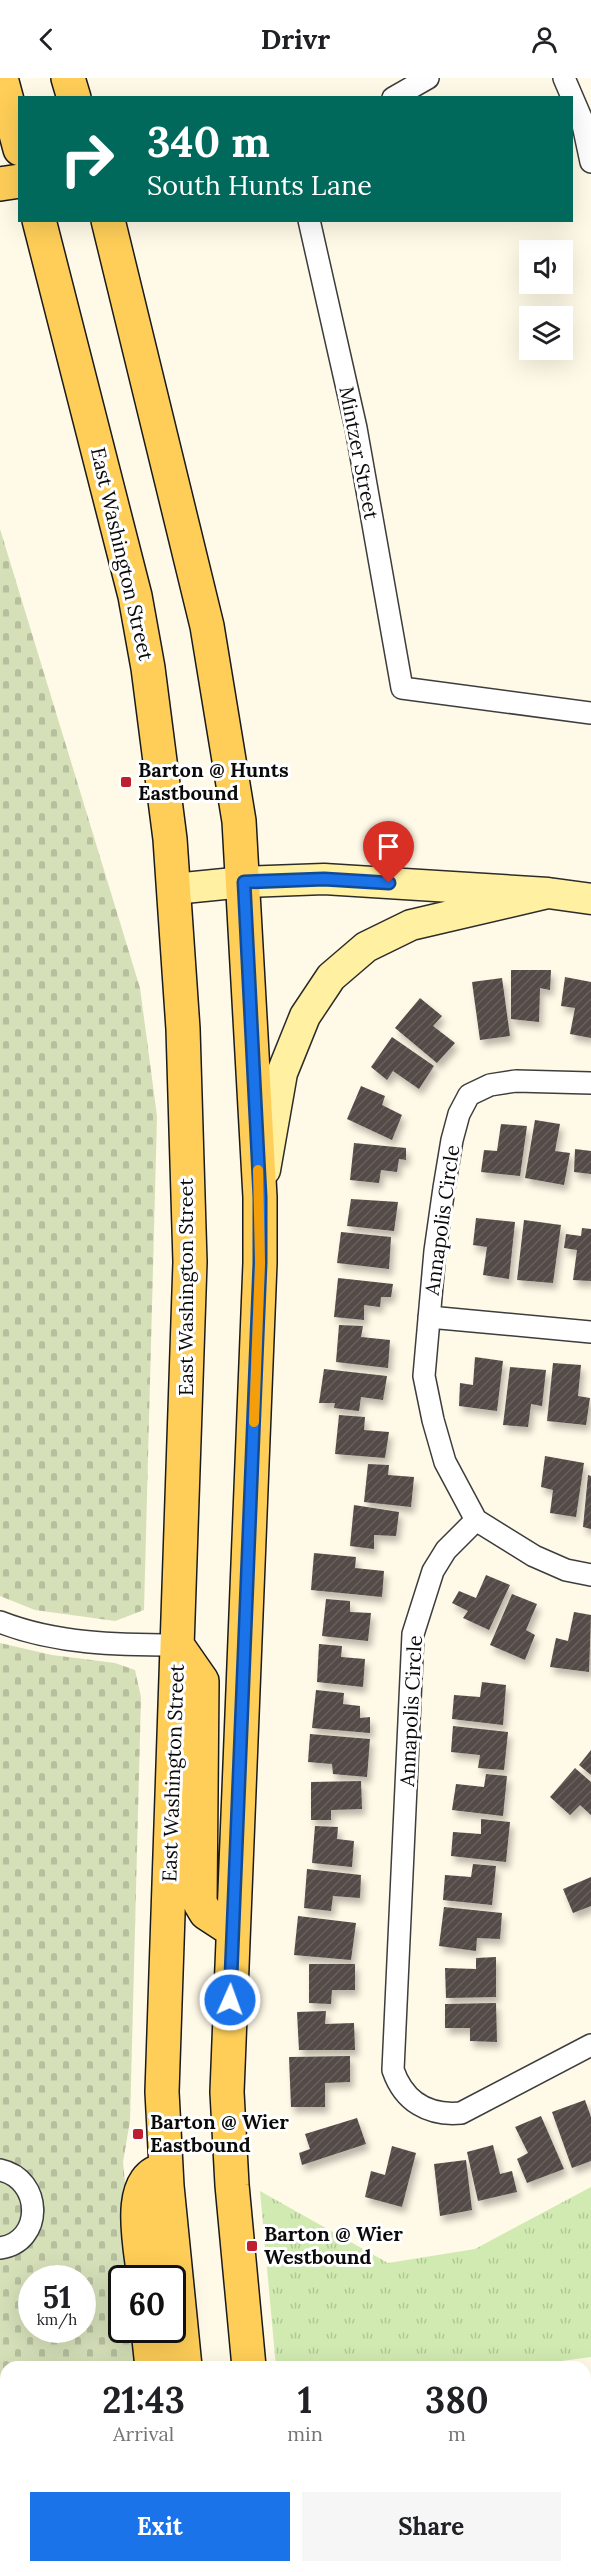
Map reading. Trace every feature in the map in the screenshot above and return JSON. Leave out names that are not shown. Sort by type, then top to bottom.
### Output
[{"type":"main road","points":[[0,78],[18,142]]},
{"type":"main road","points":[[68,78],[73,96]]},
{"type":"main road","points":[[0,184],[18,181]]},
{"type":"main road","name":"East Washington Street","points":[[40,222],[135,596],[148,668],[170,839],[174,889],[183,1029],[190,1262],[162,2092],[166,2170],[184,2361]]},
{"type":"main road","points":[[108,222],[207,626],[239,821],[244,882],[260,1197],[260,1263],[227,2092],[232,2185],[248,2361]]},
{"type":"main road","points":[[174,889],[244,882],[324,879],[548,893],[591,899]]},
{"type":"main road","points":[[260,1197],[282,1073],[305,1016],[331,977],[366,947],[411,925],[548,893]]},
{"type":"main road","points":[[177,1645],[202,1681],[200,1903],[206,1913],[232,1930]]},
{"type":"main road","points":[[143,2265],[138,2214],[140,2194],[143,2182],[150,2175],[166,2170]]},
{"type":"main road","points":[[149,2343],[151,2361]]},
{"type":"street","points":[[396,96],[428,78]]},
{"type":"street","points":[[564,78],[572,96]]},
{"type":"street","points":[[573,99],[582,120],[591,162]]},
{"type":"street","name":"Mintzer Street","points":[[309,222],[356,428],[402,688],[591,712]]},
{"type":"street","name":"Annapolis Circle","points":[[591,1083],[516,1081],[490,1085],[469,1095],[459,1114],[452,1140],[436,1240],[424,1376],[433,1420],[445,1461],[476,1520],[446,1550],[433,1571],[413,1634],[393,2070],[398,2085],[410,2098],[443,2115],[461,2113],[591,2045]]},
{"type":"street","points":[[429,1317],[591,1332]]},
{"type":"street","points":[[476,1520],[534,1556],[566,1570],[591,1575]]},
{"type":"street","points":[[0,1622],[21,1631],[105,1645],[177,1645]]},
{"type":"street","points":[[0,2170],[15,2175],[25,2184],[31,2195],[33,2208],[32,2221],[26,2232],[16,2241],[0,2248]]},
{"type":"green space","points":[[0,529],[140,988],[157,1116],[144,1610],[115,1621],[35,1610],[0,1596]]},
{"type":"green space","points":[[0,1643],[52,1655],[115,1663],[135,1670],[141,1697],[130,2121],[123,2162],[133,2265],[108,2265],[108,2343],[140,2343],[142,2361],[0,2361]]},
{"type":"green space","points":[[591,2187],[591,2357],[561,2361],[275,2361],[260,2191],[388,2263],[475,2249]]},
{"type":"building","points":[[511,970],[551,970],[550,990],[540,988],[539,1022],[511,1019]]},
{"type":"building","points":[[565,977],[591,982],[591,1038],[570,1034],[575,1008],[561,1006]]},
{"type":"building","points":[[502,978],[510,1036],[480,1040],[472,982]]},
{"type":"building","points":[[420,998],[442,1016],[433,1026],[455,1043],[437,1063],[395,1028]]},
{"type":"building","points":[[392,1037],[434,1066],[419,1089],[393,1071],[387,1080],[371,1067]]},
{"type":"building","points":[[361,1086],[385,1096],[382,1105],[402,1115],[392,1140],[347,1119]]},
{"type":"building","points":[[535,1120],[560,1124],[555,1151],[570,1153],[564,1185],[525,1178]]},
{"type":"building","points":[[501,1124],[527,1126],[520,1176],[481,1172],[484,1150],[497,1151]]},
{"type":"building","points":[[354,1143],[406,1148],[406,1160],[399,1159],[397,1172],[381,1170],[379,1183],[350,1180]]},
{"type":"building","points":[[575,1149],[591,1151],[591,1174],[574,1172]]},
{"type":"building","points":[[351,1199],[398,1202],[394,1231],[347,1226]]},
{"type":"building","points":[[476,1218],[515,1222],[509,1279],[483,1275],[487,1247],[473,1245]]},
{"type":"building","points":[[524,1220],[561,1225],[553,1283],[517,1280]]},
{"type":"building","points":[[582,1228],[591,1229],[591,1281],[573,1280],[577,1250],[564,1248],[566,1234],[581,1236]]},
{"type":"building","points":[[341,1232],[391,1237],[389,1269],[337,1263]]},
{"type":"building","points":[[338,1278],[393,1284],[391,1297],[381,1297],[380,1307],[364,1305],[364,1320],[334,1317]]},
{"type":"building","points":[[339,1325],[363,1326],[361,1337],[390,1340],[388,1368],[336,1362]]},
{"type":"building","points":[[475,1357],[503,1361],[497,1411],[459,1406],[460,1383],[473,1385]]},
{"type":"building","points":[[553,1363],[581,1365],[578,1396],[590,1398],[586,1425],[547,1421]]},
{"type":"building","points":[[510,1367],[546,1370],[542,1406],[531,1404],[528,1427],[503,1425]]},
{"type":"building","points":[[324,1369],[387,1376],[383,1400],[361,1397],[359,1411],[334,1408],[335,1403],[319,1403]]},
{"type":"building","points":[[339,1415],[365,1417],[364,1430],[389,1432],[385,1458],[335,1454]]},
{"type":"building","points":[[545,1456],[584,1463],[576,1517],[550,1513],[553,1490],[541,1487]]},
{"type":"building","points":[[368,1464],[389,1465],[388,1475],[414,1477],[411,1507],[364,1502]]},
{"type":"building","points":[[588,1475],[591,1476],[591,1529],[583,1527]]},
{"type":"building","points":[[354,1505],[399,1512],[396,1536],[374,1535],[374,1549],[350,1546]]},
{"type":"building","points":[[314,1553],[356,1557],[355,1568],[384,1571],[382,1597],[311,1590]]},
{"type":"building","points":[[486,1575],[510,1585],[489,1630],[463,1618],[468,1611],[452,1603],[459,1591],[476,1598]]},
{"type":"building","points":[[512,1594],[537,1604],[526,1630],[535,1635],[525,1660],[490,1645]]},
{"type":"building","points":[[326,1599],[350,1601],[350,1612],[371,1613],[368,1641],[322,1636]]},
{"type":"building","points":[[574,1612],[591,1615],[589,1672],[550,1667],[556,1638],[568,1641]]},
{"type":"building","points":[[319,1644],[342,1646],[341,1657],[365,1659],[363,1687],[317,1682]]},
{"type":"building","points":[[482,1682],[506,1685],[503,1725],[452,1719],[454,1695],[480,1697]]},
{"type":"building","points":[[316,1690],[344,1693],[343,1704],[360,1706],[360,1718],[370,1717],[370,1733],[312,1728]]},
{"type":"building","points":[[453,1726],[508,1732],[504,1770],[478,1768],[480,1755],[451,1752]]},
{"type":"building","points":[[310,1734],[370,1739],[367,1777],[333,1774],[332,1764],[308,1762]]},
{"type":"building","points":[[591,1750],[591,1775],[579,1765]]},
{"type":"building","points":[[575,1768],[591,1782],[591,1815],[580,1805],[570,1815],[550,1797]]},
{"type":"building","points":[[486,1774],[507,1776],[503,1816],[452,1810],[456,1784],[484,1787]]},
{"type":"building","points":[[361,1781],[362,1809],[331,1810],[331,1820],[311,1820],[311,1782]]},
{"type":"building","points":[[481,1819],[510,1822],[506,1862],[451,1856],[453,1832],[481,1834]]},
{"type":"building","points":[[315,1826],[338,1827],[337,1839],[354,1841],[352,1867],[312,1863]]},
{"type":"building","points":[[473,1864],[496,1866],[492,1905],[443,1900],[445,1875],[471,1877]]},
{"type":"building","points":[[307,1869],[361,1875],[360,1898],[333,1896],[331,1911],[304,1908]]},
{"type":"building","points":[[591,1877],[591,1906],[573,1913],[563,1889]]},
{"type":"building","points":[[444,1907],[502,1913],[500,1939],[477,1938],[476,1951],[439,1946]]},
{"type":"building","points":[[298,1916],[356,1923],[351,1960],[294,1955]]},
{"type":"building","points":[[496,1957],[496,1997],[446,1998],[445,1968],[476,1969],[476,1958]]},
{"type":"building","points":[[309,1964],[355,1964],[355,1990],[332,1990],[331,2004],[309,2003]]},
{"type":"building","points":[[496,2003],[497,2042],[470,2041],[470,2028],[445,2028],[445,2004]]},
{"type":"building","points":[[326,2011],[325,2024],[354,2023],[355,2050],[299,2050],[297,2012]]},
{"type":"building","points":[[350,2056],[350,2082],[325,2083],[325,2107],[291,2107],[289,2057]]},
{"type":"building","points":[[585,2100],[591,2117],[591,2161],[572,2168],[552,2112]]},
{"type":"building","points":[[541,2116],[564,2169],[527,2183],[517,2159],[528,2153],[515,2127]]},
{"type":"building","points":[[357,2118],[366,2144],[302,2165],[299,2153],[310,2149],[305,2134]]},
{"type":"building","points":[[493,2145],[500,2174],[512,2171],[517,2192],[478,2201],[467,2152]]},
{"type":"building","points":[[392,2146],[416,2153],[402,2207],[365,2197],[371,2171],[385,2175]]},
{"type":"building","points":[[466,2160],[472,2210],[440,2216],[434,2164]]},
{"type":"slow traffic","points":[[254,1422],[260,1263],[258,1170]]},
{"type":"place","name":"Barton @ Hunts Eastbound","points":[[126,782]]},
{"type":"place","name":"Barton @ Wier Eastbound","points":[[138,2134]]},
{"type":"place","name":"Barton @ Wier Westbound","points":[[252,2246]]},
{"type":"route","points":[[230,2000],[260,1263],[260,1197],[244,882],[324,879],[389,883]]}]
